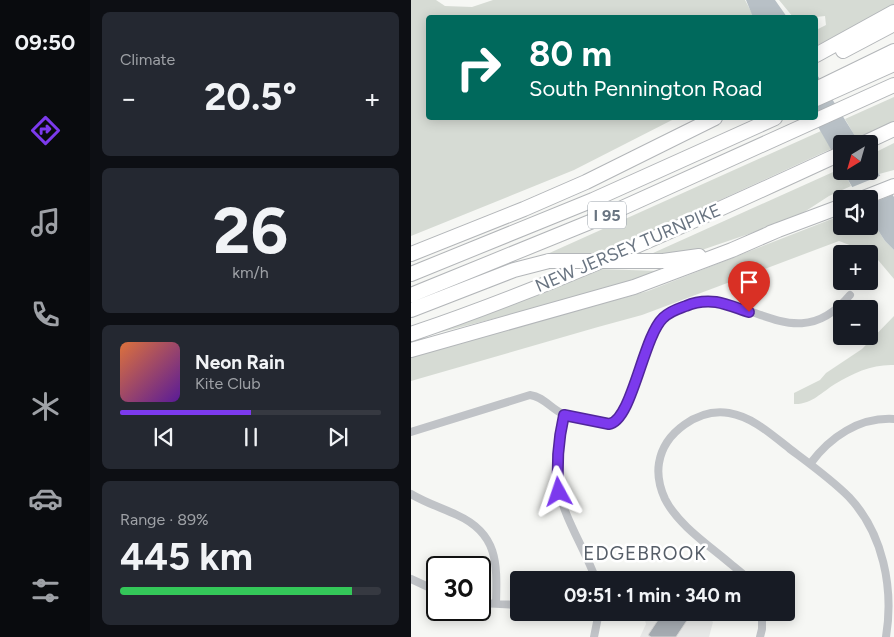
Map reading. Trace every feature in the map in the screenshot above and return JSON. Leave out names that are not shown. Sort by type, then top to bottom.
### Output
[{"type":"highway","points":[[821,57],[894,12]]},
{"type":"highway","points":[[821,57],[894,24]]},
{"type":"highway","points":[[818,98],[894,51]]},
{"type":"highway","points":[[818,88],[894,64]]},
{"type":"highway","name":"I 95","points":[[818,120],[894,85]]},
{"type":"highway","name":"I 95","points":[[411,254],[586,182],[710,120]]},
{"type":"highway","points":[[733,137],[756,120]]},
{"type":"highway","name":"I 95","points":[[411,274],[593,200],[771,120]]},
{"type":"highway","name":"I 95","points":[[411,295],[600,218],[817,120]]},
{"type":"highway","points":[[879,136],[894,129]]},
{"type":"highway","name":"NEW JERSEY TURNPIKE","points":[[411,334],[493,305],[585,268],[833,157]]},
{"type":"highway","points":[[878,192],[894,186]]},
{"type":"highway","points":[[411,310],[514,270],[549,261],[681,260],[707,254],[833,210]]},
{"type":"highway","points":[[411,350],[643,284],[724,254],[778,230]]},
{"type":"street","points":[[411,432],[530,395],[538,396],[564,415],[609,424],[614,423],[619,420],[627,405],[656,327],[671,312],[690,304],[716,302],[783,322],[797,324],[821,319],[833,313],[850,295]]},
{"type":"street","points":[[738,571],[679,520],[666,502],[658,477],[661,454],[671,437],[681,427],[704,415],[718,412],[729,413],[755,423],[810,464],[849,497],[860,510],[878,541],[890,582],[892,608],[886,637]]},
{"type":"street","points":[[564,415],[559,434],[557,454],[559,492],[565,511],[592,571]]},
{"type":"street","points":[[810,464],[820,450],[844,432],[870,421],[894,419]]},
{"type":"street","points":[[411,494],[469,521],[486,539],[495,560],[497,571],[496,604]]},
{"type":"street","points":[[411,579],[426,586]]},
{"type":"street","points":[[491,604],[510,605]]},
{"type":"street","points":[[594,637],[597,621]]},
{"type":"street","points":[[760,637],[762,621]]},
{"type":"shaded area","points":[[411,0],[436,0],[445,6],[472,7],[493,0],[745,0],[753,15],[426,15],[426,120],[672,120],[574,170],[411,236]]},
{"type":"shaded area","points":[[746,0],[775,0],[786,15],[752,15]]},
{"type":"shaded area","points":[[779,0],[894,0],[894,5],[818,45],[818,29],[826,25],[825,16],[791,15]]},
{"type":"shaded area","points":[[818,76],[854,135],[833,135],[833,153],[814,120],[818,120]]},
{"type":"shaded area","points":[[894,97],[894,122],[863,135],[854,135],[845,119]]},
{"type":"shaded area","points":[[821,131],[831,149],[598,256],[545,255]]},
{"type":"shaded area","points":[[894,143],[894,170],[879,174],[879,150]]},
{"type":"shaded area","points":[[833,172],[833,180],[848,180],[851,186],[842,190],[833,190],[833,194],[795,218],[693,253],[642,258]]},
{"type":"shaded area","points":[[879,174],[894,197],[894,250],[878,230],[878,190],[854,190],[848,180],[879,180]]},
{"type":"shaded area","points":[[833,219],[833,235],[878,235],[878,230],[894,250],[894,279],[878,260],[878,245],[849,245],[839,241],[642,315],[411,381],[411,356],[648,291]]},
{"type":"shaded area","points":[[596,269],[662,271],[614,288],[422,337]]},
{"type":"shaded area","points":[[894,316],[894,365],[878,366],[863,370],[835,384],[811,400],[794,404],[794,393],[820,380],[826,373],[866,345],[878,345],[878,332]]},
{"type":"shaded area","points":[[645,621],[713,622],[709,637],[640,637],[646,624]]},
{"type":"pier","points":[[882,175],[894,194],[878,201],[878,190],[851,190],[850,188],[870,180],[879,180],[879,176]]},
{"type":"building","points":[[657,621],[687,621],[676,637],[651,637],[648,635]]},
{"type":"district","name":"EDGEBROOK","points":[[645,553]]},
{"type":"route","points":[[559,492],[557,454],[559,434],[564,415],[609,424],[619,420],[627,405],[650,339],[662,318],[690,304],[701,302],[716,302],[749,312]]}]
